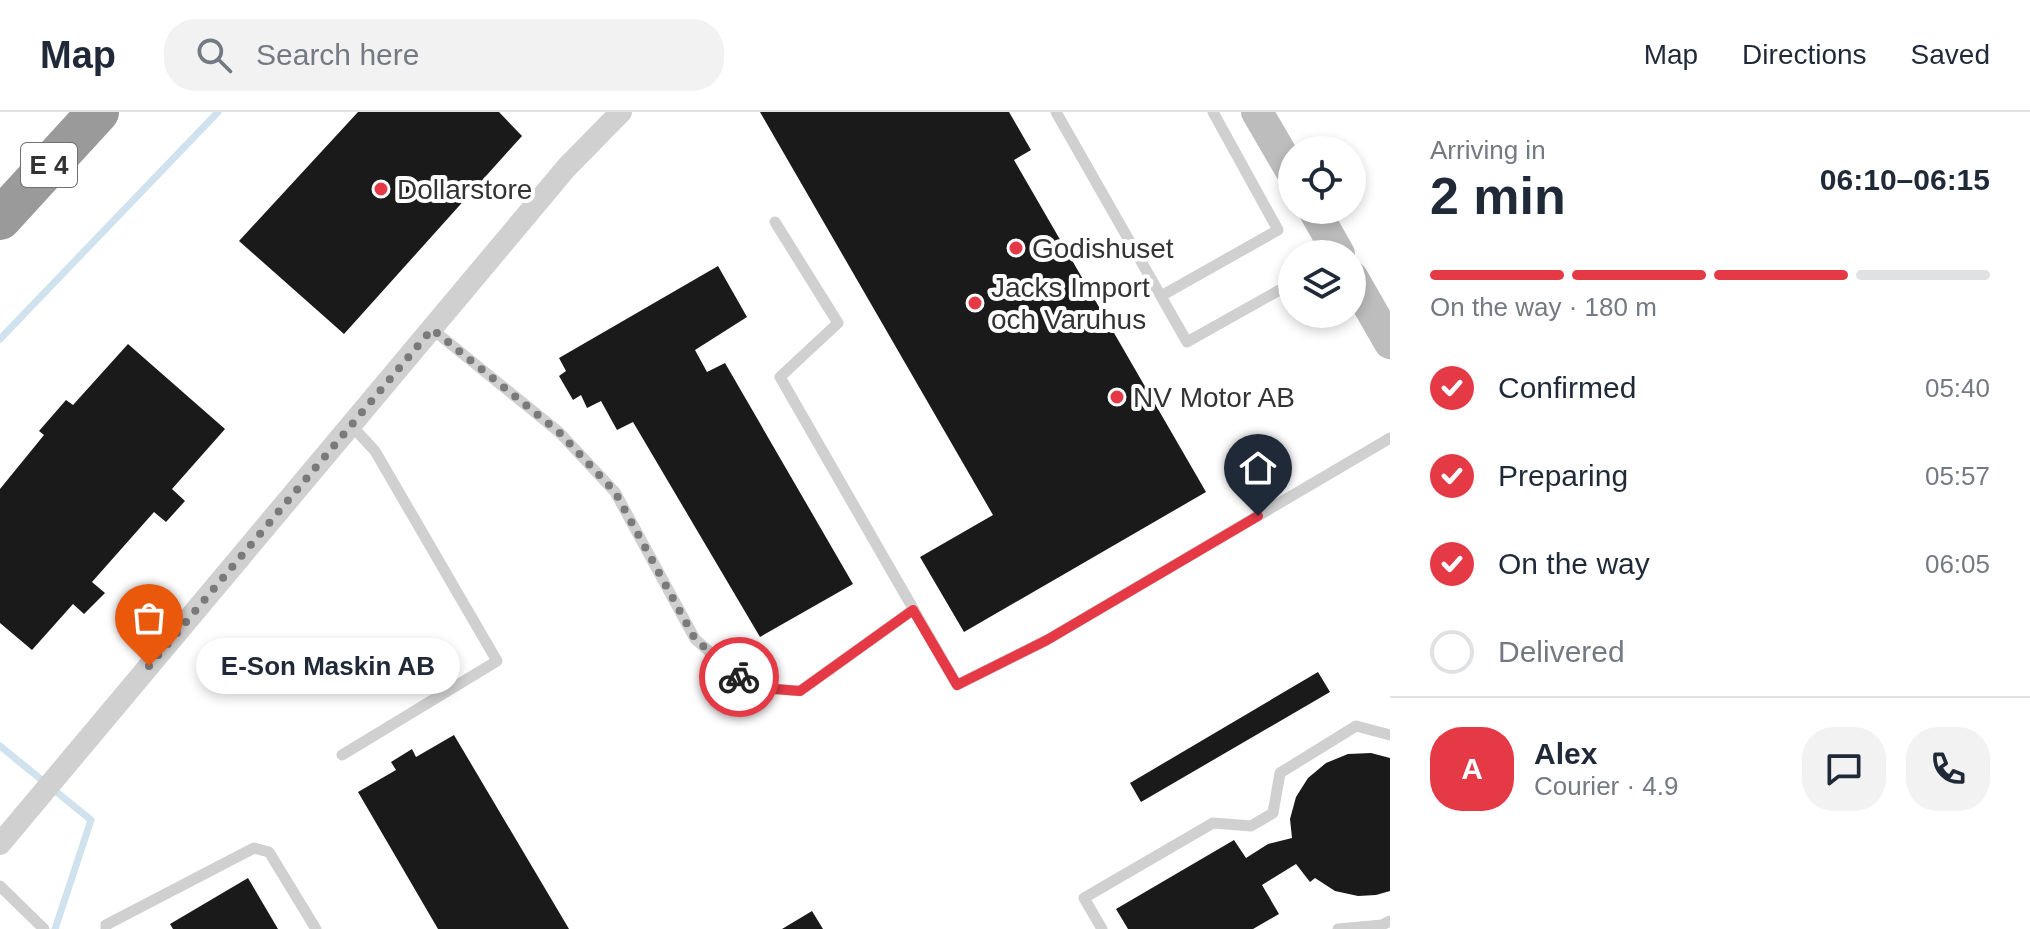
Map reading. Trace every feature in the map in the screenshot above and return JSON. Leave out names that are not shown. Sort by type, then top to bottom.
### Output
[{"type":"highway","name":"E 4","points":[[0,219],[98,112]]},
{"type":"street","points":[[0,844],[567,167],[621,112]]},
{"type":"street","points":[[1257,112],[1278,148]]},
{"type":"street","points":[[1366,301],[1390,343]]},
{"type":"lane","points":[[1056,112],[1187,342],[1278,291]]},
{"type":"lane","points":[[1161,296],[1278,230],[1213,112]]},
{"type":"lane","points":[[775,222],[838,323],[780,377],[957,685],[1047,640],[1390,438]]},
{"type":"lane","points":[[432,329],[559,432],[615,492],[695,639],[750,687],[800,691],[913,610]]},
{"type":"lane","points":[[342,755],[497,661],[375,451],[351,425]]},
{"type":"lane","points":[[1102,929],[1084,898],[1213,823],[1251,826],[1273,813],[1280,773],[1356,726],[1390,735]]},
{"type":"lane","points":[[106,929],[106,925],[254,848],[269,852],[316,929]]},
{"type":"lane","points":[[0,886],[44,929]]},
{"type":"lane","points":[[1338,929],[1382,925],[1390,921]]},
{"type":"building","name":"Dollarstore","points":[[358,112],[499,112],[522,136],[344,334],[239,241]]},
{"type":"building","points":[[760,112],[1009,112],[1031,150],[1014,160],[1206,492],[964,632],[920,557],[993,515]]},
{"type":"building","points":[[718,266],[747,317],[695,350],[707,372],[725,363],[853,584],[760,637],[633,422],[617,430],[601,401],[587,408],[581,395],[573,400],[559,376],[566,371],[559,358]]},
{"type":"building","points":[[128,344],[225,429],[172,489],[185,501],[166,522],[154,512],[92,582],[105,593],[84,614],[73,604],[32,650],[0,623],[0,489],[44,435],[39,431],[66,400],[73,405]]},
{"type":"building","points":[[1318,672],[1330,692],[1141,802],[1130,783]]},
{"type":"building","points":[[454,735],[569,929],[438,929],[358,792],[396,770],[391,762],[412,749],[416,757]]},
{"type":"building","points":[[1371,753],[1390,758],[1390,891],[1358,896],[1335,891],[1315,878],[1310,882],[1296,864],[1262,885],[1279,914],[1253,929],[1128,929],[1116,909],[1234,840],[1246,858],[1268,844],[1292,838],[1290,819],[1296,797],[1308,778],[1326,763],[1348,754]]},
{"type":"building","points":[[248,878],[278,929],[173,929],[170,924]]},
{"type":"building","points":[[812,911],[823,929],[782,929]]},
{"type":"waterway","points":[[0,339],[218,112]]},
{"type":"waterway","points":[[0,746],[91,820],[55,929]]},
{"type":"way so far","points":[[149,666],[432,329],[559,432],[615,492],[695,639],[739,677]]},
{"type":"place","name":"Dollarstore","points":[[381,189]]},
{"type":"place","name":"Godishuset","points":[[1016,248]]},
{"type":"place","name":"Jacks Import och Varuhus","points":[[975,303]]},
{"type":"place","name":"NV Motor AB","points":[[1117,397]]},
{"type":"place","name":"E-Son Maskin AB","points":[[149,666]]},
{"type":"route","points":[[739,677],[750,687],[800,691],[913,610],[957,685],[1047,640],[1258,516]]}]
